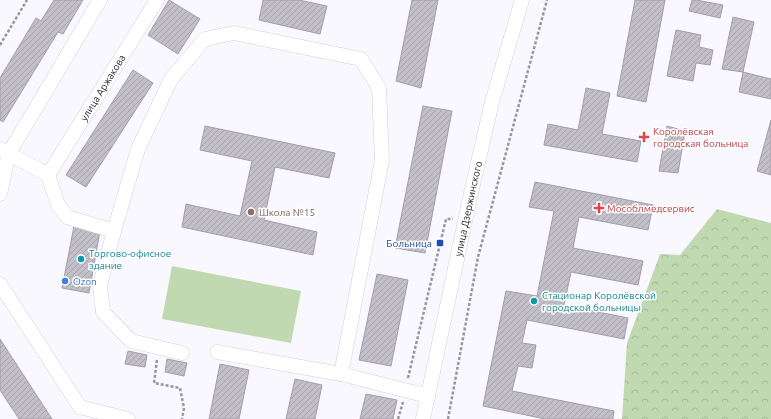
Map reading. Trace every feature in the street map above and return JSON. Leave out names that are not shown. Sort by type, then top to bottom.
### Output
[{"type":"street","points":[[0,194],[4,151],[100,0]]},
{"type":"street","name":"улица Аржакова","points":[[48,175],[157,0]]},
{"type":"street","name":"улица Дзержинского","points":[[423,419],[492,102],[522,0]]},
{"type":"street","points":[[182,353],[130,341],[103,312],[100,285],[138,149],[171,79],[205,38],[234,33],[361,59],[379,88],[382,160],[341,374]]},
{"type":"street","points":[[4,151],[48,175],[58,205],[67,217],[114,231]]},
{"type":"street","points":[[0,284],[80,407],[128,419]]},
{"type":"street","points":[[217,352],[341,374],[428,396]]},
{"type":"path","points":[[0,45],[27,0]]},
{"type":"path","points":[[448,419],[478,257],[547,0]]},
{"type":"path","points":[[398,419],[406,391],[446,219]]},
{"type":"path","points":[[159,348],[154,383],[180,388],[184,408],[182,419]]},
{"type":"green space","points":[[717,209],[771,223],[771,419],[622,419],[627,343],[660,254],[680,255]]},
{"type":"green space","points":[[172,266],[301,291],[291,343],[162,319]]},
{"type":"building","points":[[54,0],[83,0],[63,34],[58,32],[3,122],[0,120],[0,78],[36,18],[41,21]]},
{"type":"building","points":[[169,0],[200,19],[178,54],[148,35]]},
{"type":"building","points":[[263,0],[299,0],[327,6],[320,34],[259,20]]},
{"type":"building","points":[[412,0],[438,0],[421,88],[396,81]]},
{"type":"building","points":[[635,0],[665,0],[646,102],[617,96]]},
{"type":"building","points":[[692,0],[723,5],[720,18],[689,11]]},
{"type":"building","points":[[733,17],[754,22],[743,72],[722,69]]},
{"type":"building","points":[[676,30],[701,35],[699,47],[713,50],[710,65],[696,63],[693,81],[667,76]]},
{"type":"building","points":[[133,70],[153,83],[86,187],[66,175]]},
{"type":"building","points":[[743,72],[771,79],[771,99],[739,92]]},
{"type":"building","points":[[586,88],[610,93],[602,134],[641,141],[637,162],[544,145],[548,124],[578,130]]},
{"type":"building","points":[[423,106],[452,111],[425,253],[395,248]]},
{"type":"building","points":[[771,120],[771,175],[757,171]]},
{"type":"building","points":[[205,126],[335,153],[329,178],[275,167],[264,220],[317,232],[313,255],[182,227],[186,204],[240,216],[252,161],[200,150]]},
{"type":"building","points":[[667,126],[685,131],[678,173],[659,171]]},
{"type":"building","name":"Стационар Королёвской городской больницы","points":[[535,182],[653,205],[648,230],[579,217],[573,248],[643,261],[638,285],[571,272],[564,305],[628,318],[624,339],[527,320],[522,343],[536,345],[532,368],[518,366],[512,391],[614,411],[613,419],[545,419],[483,406],[506,291],[537,296],[554,211],[529,207]]},
{"type":"building","name":"Торгово-офисное здание","points":[[74,226],[100,231],[89,293],[62,288]]},
{"type":"building","points":[[377,274],[408,280],[391,366],[359,360]]},
{"type":"building","points":[[0,339],[52,419],[19,419],[0,390]]},
{"type":"building","points":[[128,351],[147,355],[145,367],[125,364]]},
{"type":"building","points":[[167,359],[187,363],[184,376],[165,372]]},
{"type":"building","points":[[220,364],[249,370],[239,419],[209,419]]},
{"type":"building","points":[[295,379],[322,385],[315,419],[286,419]]},
{"type":"building","points":[[366,394],[397,400],[393,419],[360,419]]},
{"type":"place","name":"Королёвская городская больница","points":[[644,137]]},
{"type":"place","name":"Мособлмедсервис","points":[[599,208]]},
{"type":"place","name":"Школа №15","points":[[251,212]]},
{"type":"place","name":"Больница","points":[[440,243]]},
{"type":"place","name":"Торгово-офисное здание","points":[[81,259]]},
{"type":"place","name":"Ozon","points":[[65,281]]},
{"type":"place","name":"Стационар Королёвской городской больницы","points":[[534,301]]}]
